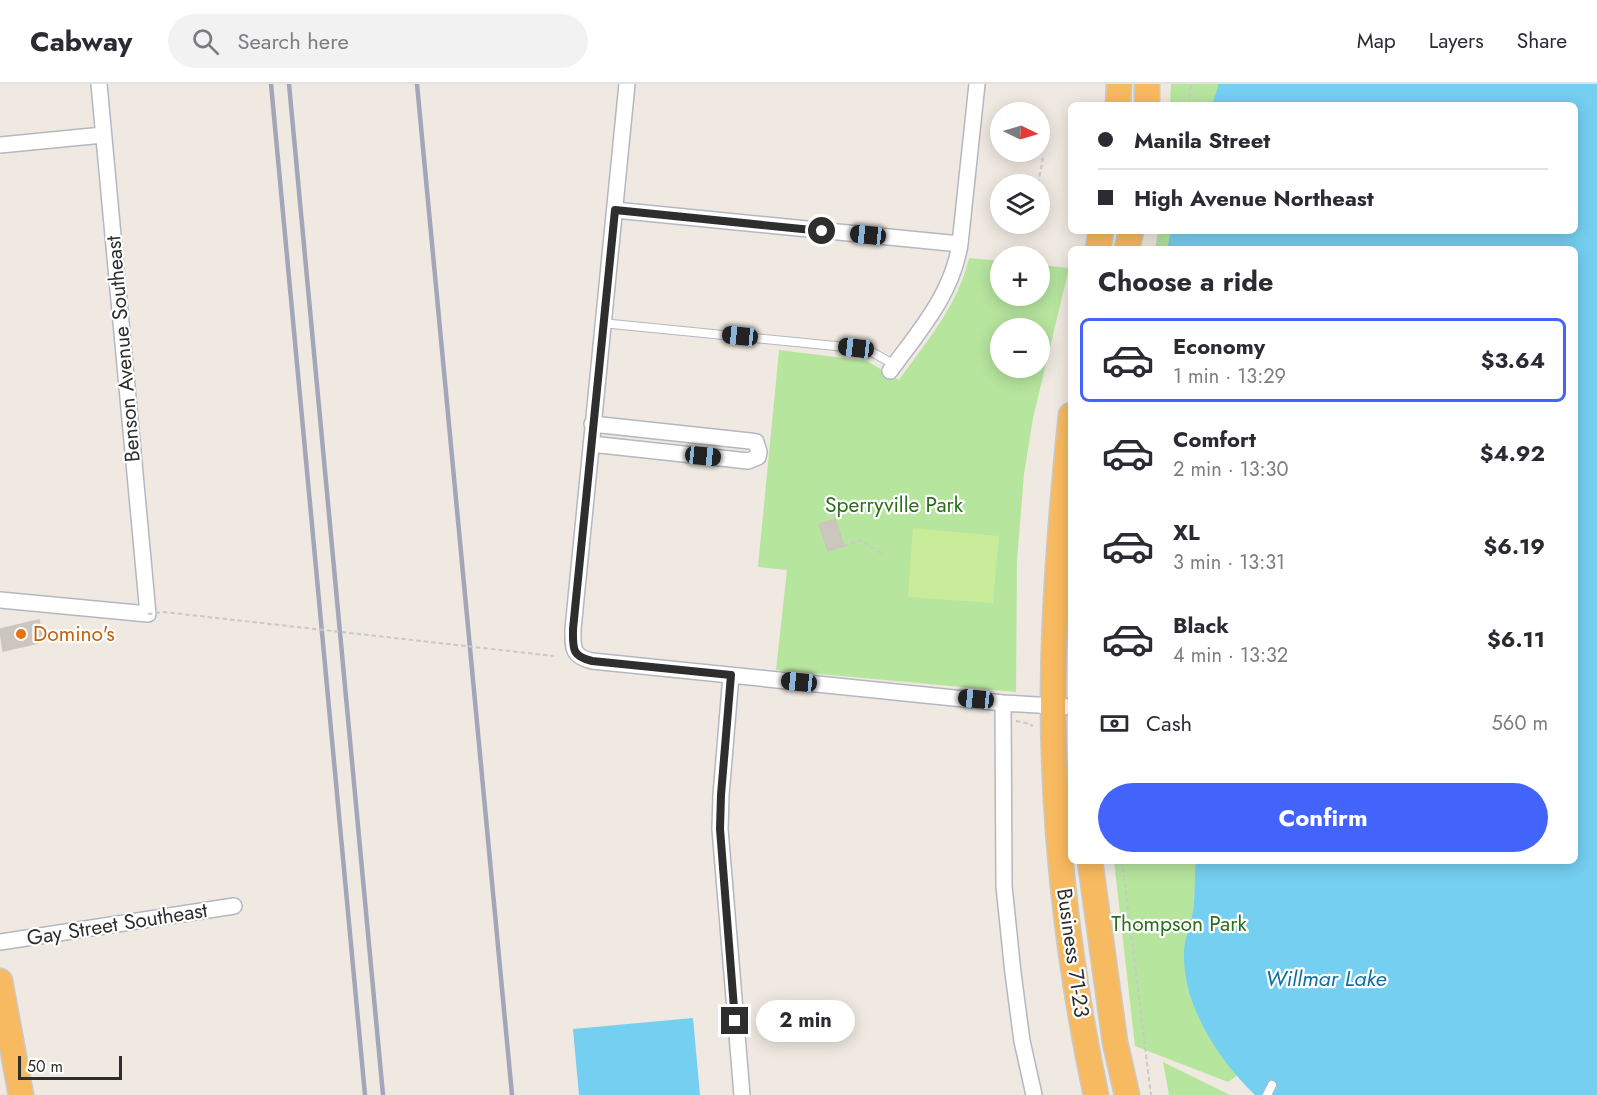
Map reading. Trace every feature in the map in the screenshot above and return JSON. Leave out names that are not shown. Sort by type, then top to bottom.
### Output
[{"type":"highway","points":[[1118,102],[1119,84]]},
{"type":"highway","points":[[1147,102],[1148,84]]},
{"type":"highway","name":"Business 71-23","points":[[1068,450],[1057,579],[1062,707],[1056,782],[1069,937],[1096,1095]]},
{"type":"highway","name":"Business 71-23","points":[[1090,864],[1115,1042],[1127,1095]]},
{"type":"highway","points":[[0,981],[12,1082]]},
{"type":"street","name":"Benson Avenue Southeast","points":[[99,84],[148,614]]},
{"type":"street","points":[[627,84],[592,424],[573,647],[581,658],[592,661],[1062,707]]},
{"type":"street","points":[[893,368],[935,311],[955,269],[960,244],[977,84]]},
{"type":"street","points":[[0,145],[103,135]]},
{"type":"street","points":[[615,210],[960,244]]},
{"type":"street","points":[[591,444],[748,461],[754,460],[759,452],[756,442],[592,424]]},
{"type":"street","points":[[0,600],[148,614]]},
{"type":"street","points":[[731,675],[720,829],[742,1095]]},
{"type":"street","points":[[1003,703],[1004,885],[1012,973],[1022,1041],[1035,1095]]},
{"type":"street","name":"Gay Street Southeast","points":[[0,942],[234,906]]},
{"type":"lane","points":[[602,323],[856,348],[870,351],[893,368]]},
{"type":"lane","points":[[1267,1095],[1272,1085]]},
{"type":"path","points":[[1189,102],[1191,84]]},
{"type":"path","points":[[844,546],[861,540],[884,555]]},
{"type":"path","points":[[148,614],[164,612],[554,656]]},
{"type":"path","points":[[1122,864],[1152,1095]]},
{"type":"green space","points":[[1171,84],[1233,84],[1232,102],[1170,102]]},
{"type":"green space","points":[[1158,234],[1200,234],[1198,246],[1156,246]]},
{"type":"green space","name":"Sperryville Park","points":[[969,258],[990,260],[990,306],[1050,306],[1050,266],[1068,268],[1050,347],[1050,318],[990,318],[990,378],[1043,378],[1033,418],[1024,474],[1017,560],[1016,692],[776,670],[787,570],[758,567],[779,350],[867,361],[899,380],[931,337],[949,307]]},
{"type":"green space","points":[[913,528],[999,536],[993,603],[908,597]]},
{"type":"green space","name":"Thompson Park","points":[[1114,864],[1231,864],[1249,1067],[1228,1082],[1135,1046]]},
{"type":"green space","points":[[1163,1062],[1230,1095],[1169,1095]]},
{"type":"water","name":"Willmar Lake","points":[[1219,84],[1597,84],[1597,1095],[1255,1095],[1217,1050],[1197,1015],[1186,977],[1184,952],[1193,910],[1196,864],[1578,864],[1578,246],[1168,246],[1170,234],[1578,234],[1578,102],[1213,102]]},
{"type":"water","points":[[693,1018],[700,1095],[579,1095],[573,1029]]},
{"type":"building","points":[[835,519],[844,546],[828,551],[819,524]]},
{"type":"building","name":"Domino's","points":[[39,620],[43,642],[3,651],[0,629]]},
{"type":"railway","points":[[271,84],[365,1095]]},
{"type":"railway","points":[[289,84],[383,1095]]},
{"type":"railway","points":[[417,84],[512,1095]]},
{"type":"place","name":"Domino's","points":[[21,634]]},
{"type":"route","points":[[735,1021],[720,829],[731,675],[592,661],[581,658],[573,647],[602,323],[615,210],[822,231]]}]
